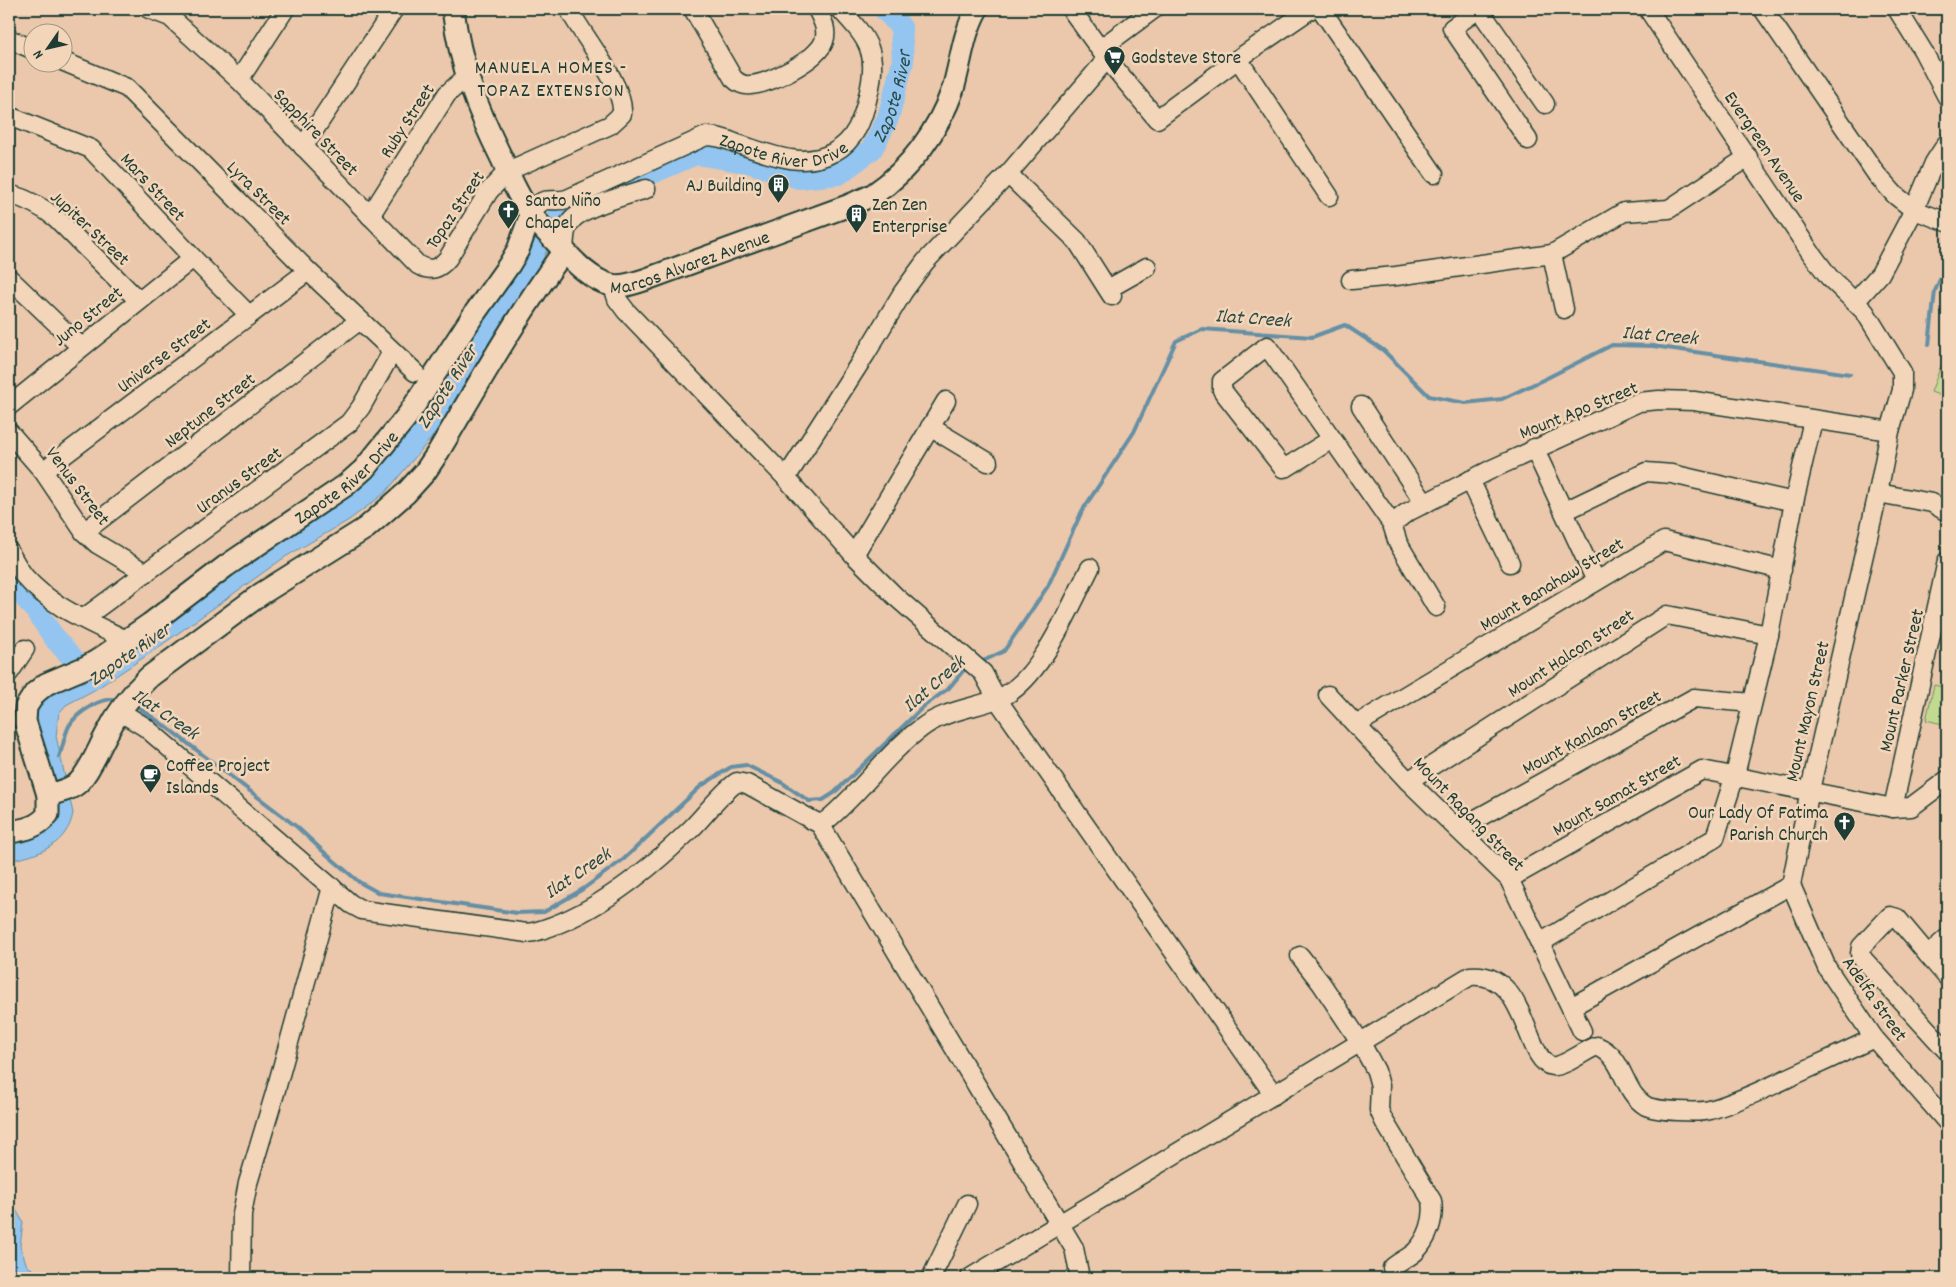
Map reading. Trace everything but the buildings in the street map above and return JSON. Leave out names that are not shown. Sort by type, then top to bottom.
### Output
[{"type":"main road","name":"Marcos Alvarez Avenue","points":[[453,9],[466,77],[485,124],[508,171],[535,218],[582,269],[598,280],[613,286],[627,285],[644,280],[850,205],[873,194],[892,180],[930,136],[944,112],[953,88],[970,21],[977,9]]},
{"type":"main road","name":"Zapote River Drive","points":[[9,832],[31,827],[44,820],[48,814],[49,795],[26,728],[25,714],[29,700],[46,684],[86,667],[126,640],[226,566],[330,496],[364,469],[408,415],[472,317],[509,265],[535,218]]},
{"type":"main road","points":[[49,795],[71,788],[78,783],[125,703],[149,676],[261,594],[366,528],[406,493],[425,472],[437,454],[537,287],[558,244]]},
{"type":"street","points":[[149,9],[173,13]]},
{"type":"street","points":[[239,80],[285,9]]},
{"type":"street","points":[[303,147],[394,9]]},
{"type":"street","points":[[508,171],[610,125],[622,114],[622,99],[569,9]]},
{"type":"street","points":[[693,9],[733,78],[743,85],[751,86],[782,75],[822,48],[826,32],[817,9]]},
{"type":"street","name":"Zapote River Drive","points":[[535,218],[538,205],[548,199],[567,199],[706,136],[719,137],[775,156],[805,161],[823,158],[841,148],[848,143],[857,129],[865,109],[872,83],[873,63],[867,40],[840,9]]},
{"type":"street","points":[[1071,9],[1104,54],[1157,118],[1311,9]]},
{"type":"street","points":[[786,478],[909,284],[926,262],[1008,174],[1104,54],[1154,9]]},
{"type":"street","points":[[1321,9],[1434,174]]},
{"type":"street","points":[[1528,140],[1452,28],[1479,9],[1545,104]]},
{"type":"street","name":"Evergreen Avenue","points":[[1648,9],[1829,277],[1865,312],[1895,357],[1902,372],[1902,390]]},
{"type":"street","points":[[1763,9],[1872,168],[1895,195],[1914,210],[1947,222]]},
{"type":"street","points":[[1897,9],[1923,51],[1947,97]]},
{"type":"street","name":"Sapphire Street","points":[[173,13],[418,265],[434,270]]},
{"type":"street","points":[[9,40],[22,45]]},
{"type":"street","points":[[1238,59],[1329,196]]},
{"type":"street","name":"Lyra Street","points":[[72,65],[127,88],[308,270],[415,372]]},
{"type":"street","name":"Ruby Street","points":[[370,216],[447,94],[466,77]]},
{"type":"street","name":"Mars Street","points":[[9,116],[91,149],[249,315]]},
{"type":"street","points":[[1855,302],[1880,274],[1914,210],[1934,163],[1947,143]]},
{"type":"street","points":[[1351,280],[1396,276],[1552,254],[1624,212],[1669,209],[1748,157]]},
{"type":"street","name":"Topaz Street","points":[[434,270],[442,266],[448,258],[490,191],[508,171]]},
{"type":"street","points":[[1008,174],[1077,241],[1110,292],[1147,266]]},
{"type":"street","points":[[558,244],[569,223],[575,217],[606,202],[646,189]]},
{"type":"street","name":"Jupiter Street","points":[[9,194],[27,199],[42,207],[56,218],[139,302]]},
{"type":"street","points":[[1552,254],[1564,309]]},
{"type":"street","name":"Juno Street","points":[[9,406],[193,258]]},
{"type":"street","name":"Universe Street","points":[[43,470],[308,270]]},
{"type":"street","points":[[9,278],[82,347]]},
{"type":"street","points":[[613,286],[617,299],[626,311],[786,478],[854,555],[896,597],[982,673],[997,700],[1274,1095]]},
{"type":"street","name":"Neptune Street","points":[[84,532],[360,320]]},
{"type":"street","points":[[1332,439],[1283,468],[1222,390],[1222,380],[1267,346],[1392,524],[1398,543],[1436,607]]},
{"type":"street","name":"Uranus Street","points":[[84,618],[349,423],[361,407],[392,352]]},
{"type":"street","name":"Mount Mayon Street","points":[[1791,885],[1810,790],[1878,492],[1890,431],[1902,390]]},
{"type":"street","name":"Mount Apo Street","points":[[1392,524],[1406,513],[1534,448],[1639,402],[1659,400],[1694,401],[1890,431]]},
{"type":"street","points":[[854,555],[946,401]]},
{"type":"street","points":[[1361,406],[1425,504]]},
{"type":"street","points":[[1540,942],[1715,838],[1735,775],[1768,635],[1794,502],[1813,420]]},
{"type":"street","points":[[930,427],[988,462]]},
{"type":"street","name":"Venus Street","points":[[9,432],[43,470],[84,532],[97,544],[146,573]]},
{"type":"street","points":[[1534,448],[1565,511],[1596,582]]},
{"type":"street","points":[[1565,511],[1646,472],[1672,474],[1794,502]]},
{"type":"street","points":[[1470,480],[1510,563]]},
{"type":"street","points":[[1878,492],[1932,503],[1947,512]]},
{"type":"street","name":"Mount Banahaw Street","points":[[1356,725],[1664,541],[1782,570]]},
{"type":"street","points":[[9,551],[32,584],[62,606],[126,640]]},
{"type":"street","name":"Mount Parker Street","points":[[1893,808],[1941,619],[1947,561]]},
{"type":"street","points":[[820,824],[835,813],[902,744],[920,729],[939,716],[997,700],[1008,695],[1027,678],[1055,636],[1090,568]]},
{"type":"street","name":"Mount Halcon Street","points":[[1408,781],[1666,615],[1768,635]]},
{"type":"street","points":[[9,673],[26,649]]},
{"type":"street","name":"Mount Ragang Street","points":[[1328,695],[1408,781],[1509,879],[1582,1031]]},
{"type":"street","name":"Mount Kanlaon Street","points":[[1458,829],[1694,698],[1752,702]]},
{"type":"street","points":[[125,703],[145,727],[351,904],[372,913],[527,933],[534,932],[591,908],[626,883],[672,848],[737,782],[747,784],[820,824],[1074,1248],[1080,1278]]},
{"type":"street","name":"Mount Samat Street","points":[[1509,879],[1702,770],[1735,775],[1893,808],[1911,807],[1947,780]]},
{"type":"street","points":[[1571,1007],[1791,885]]},
{"type":"street","name":"Adelfa Street","points":[[1791,885],[1827,968],[1874,1038],[1947,1122]]},
{"type":"street","points":[[241,1278],[242,1214],[248,1183],[332,887]]},
{"type":"street","points":[[1947,977],[1897,918],[1890,916],[1860,948],[1860,954],[1864,960],[1947,1051]]},
{"type":"street","points":[[1928,955],[1947,938]]},
{"type":"street","points":[[1300,956],[1321,983],[1361,1044],[1376,1071],[1380,1086],[1379,1110],[1432,1201],[1434,1210],[1432,1224],[1415,1251],[1392,1268]]},
{"type":"street","points":[[970,1278],[1361,1044],[1470,976],[1480,975],[1492,978],[1502,984],[1527,1026],[1539,1056],[1546,1064],[1561,1066],[1586,1049],[1597,1046],[1606,1049],[1615,1057],[1626,1082],[1638,1099],[1648,1106],[1664,1110],[1708,1110],[1756,1093],[1874,1038]]},
{"type":"street","points":[[931,1278],[967,1204]]},
{"type":"green space","points":[[1947,350],[1947,398],[1931,392]]},
{"type":"green space","points":[[1934,685],[1947,688],[1947,725],[1926,720]]},
{"type":"water","points":[[533,233],[543,242],[547,250],[540,266],[433,436],[385,493],[349,520],[285,557],[149,654],[96,689],[66,705],[59,713],[56,736],[73,813],[70,824],[65,833],[50,847],[30,856],[9,860],[9,840],[47,818],[31,729],[33,699],[360,483]]},
{"type":"water","points":[[9,1198],[23,1222],[20,1246],[27,1266],[48,1278],[9,1278]]},
{"type":"waterway","name":"Zapote River","points":[[534,247],[550,224],[567,210],[696,154],[751,163],[799,178],[839,174],[872,149],[888,118],[903,61],[901,27],[884,9]]},
{"type":"waterway","name":"Ilat Creek","points":[[1929,345],[1935,291],[1947,263]]},
{"type":"waterway","name":"Ilat Creek","points":[[979,663],[1004,651],[1048,586],[1082,511],[1134,432],[1176,341],[1202,329],[1312,337],[1345,325],[1383,350],[1429,396],[1465,403],[1502,399],[1612,345],[1653,346],[1850,374]]},
{"type":"waterway","points":[[9,579],[34,608],[56,640],[92,679]]},
{"type":"waterway","name":"Ilat Creek","points":[[134,704],[297,827],[359,882],[379,893],[517,913],[544,912],[583,889],[624,859],[701,786],[731,767],[746,765],[781,782],[809,801],[823,800],[834,793],[923,707],[949,688],[963,671],[970,667]]},
{"type":"waterway","name":"Ilat Creek","points":[[59,757],[69,726],[78,715],[99,702],[114,699],[120,700]]},
{"type":"place","name":"Godsteve Store","points":[[1115,75]]},
{"type":"place","name":"AJ Building","points":[[778,203]]},
{"type":"place","name":"Santo Niño Chapel","points":[[509,229]]},
{"type":"place","name":"Zen Zen Enterprise","points":[[856,233]]},
{"type":"place","name":"Coffee Project Islands","points":[[150,794]]},
{"type":"place","name":"Our Lady Of Fatima Parish Church","points":[[1844,841]]},
{"type":"district","name":"MANUELA HOMES - TOPAZ EXTENSION","points":[[551,78]]}]
